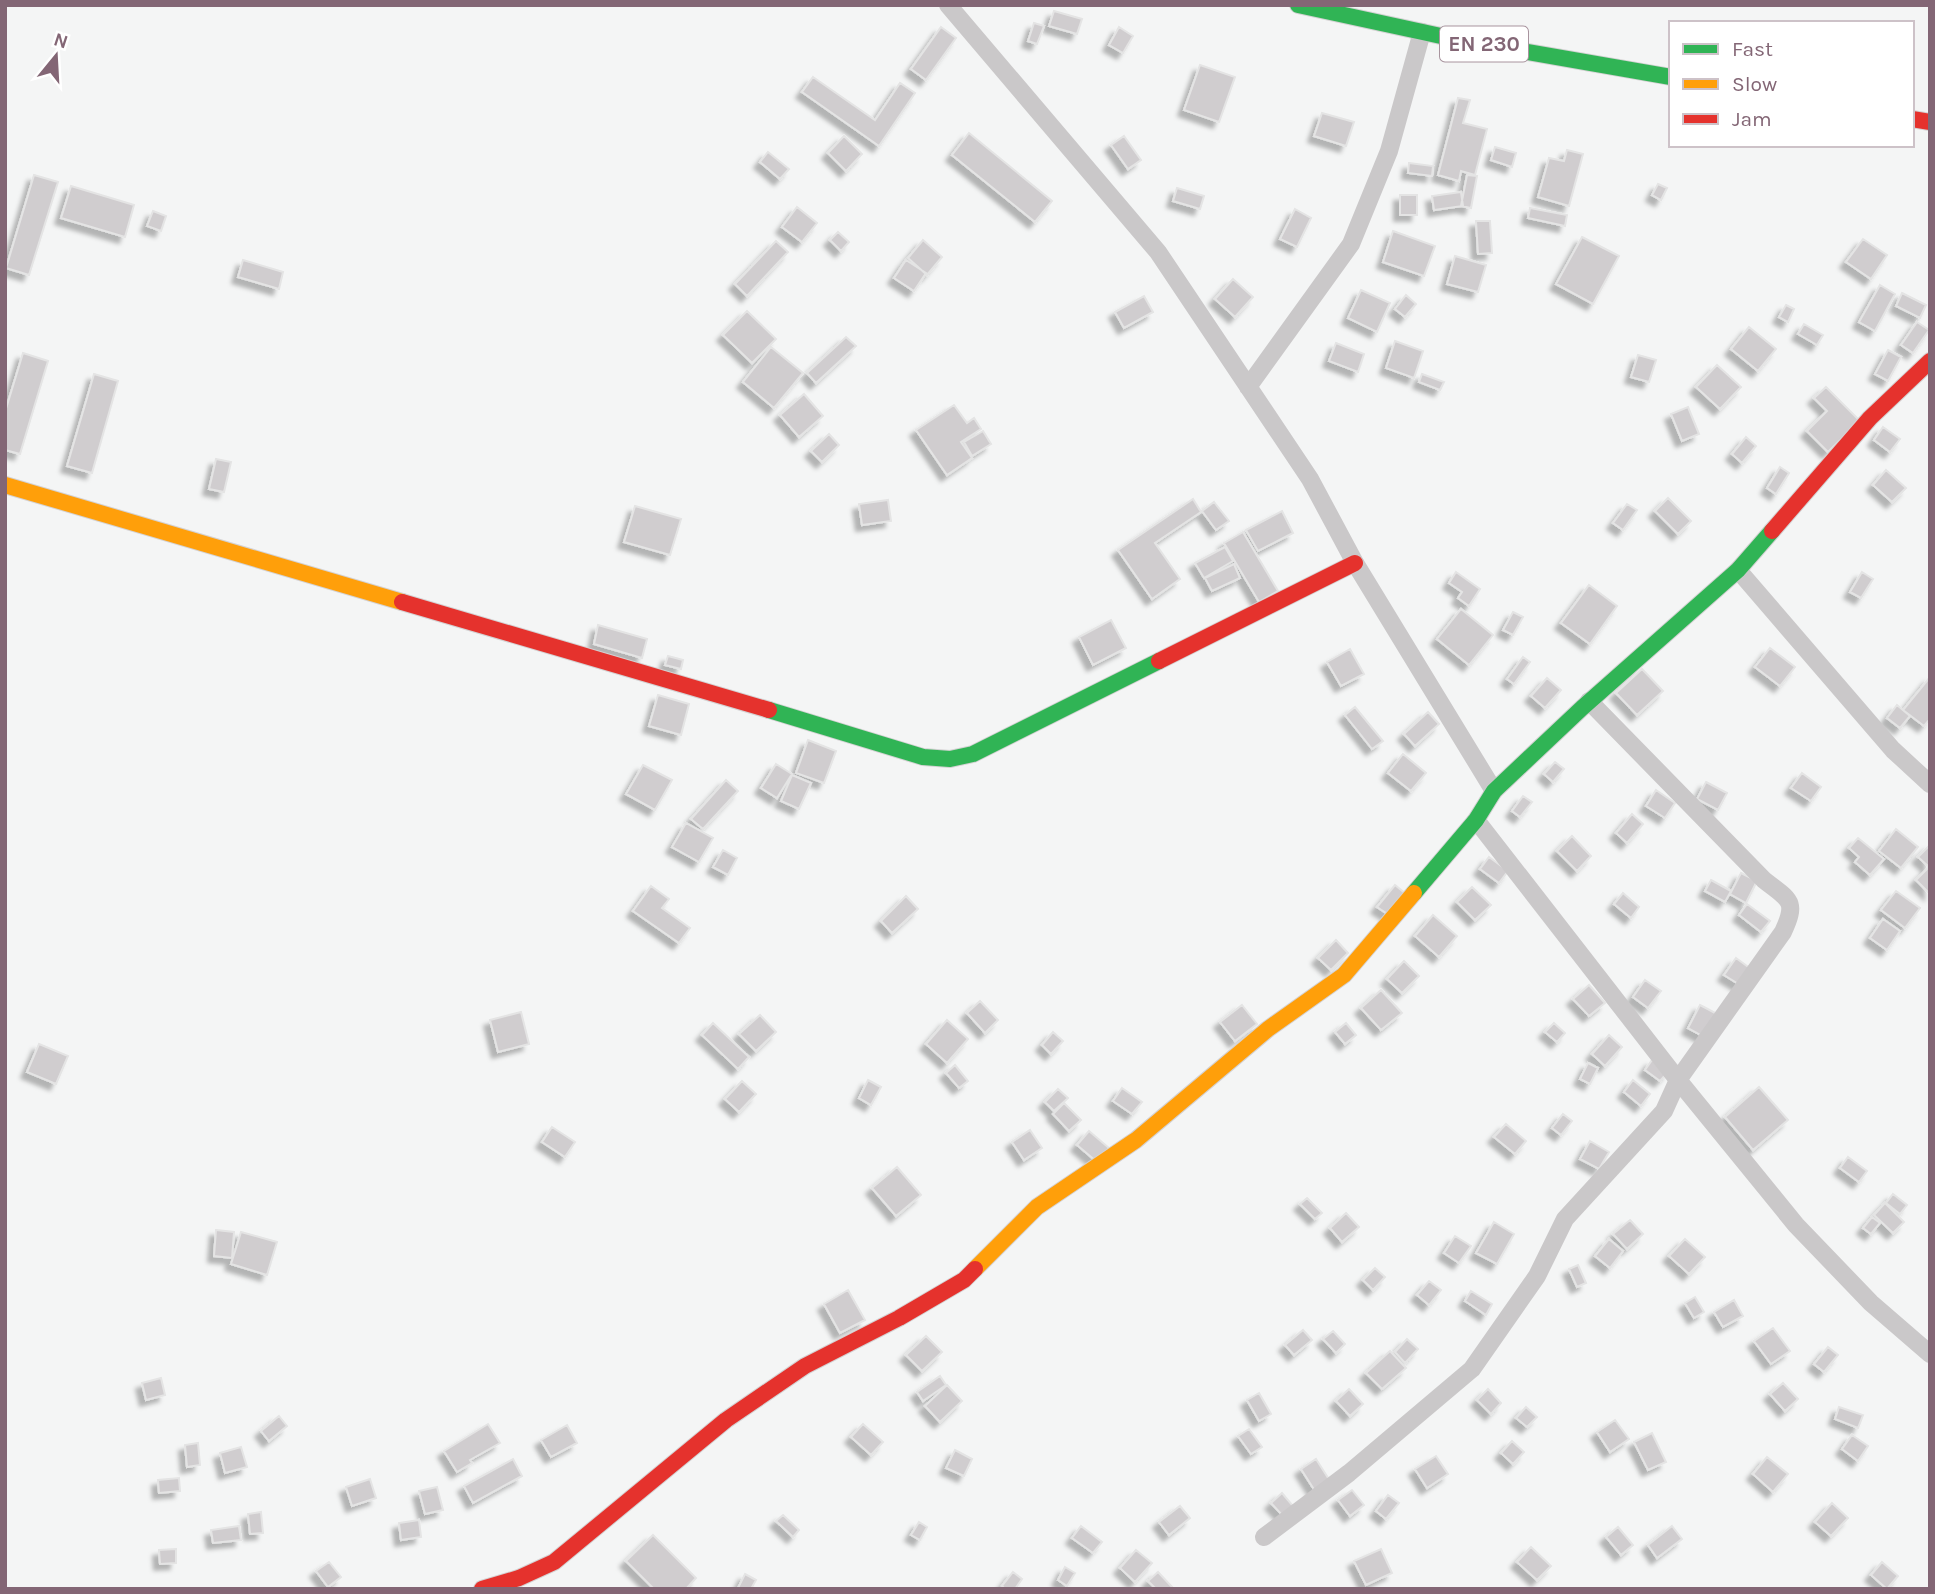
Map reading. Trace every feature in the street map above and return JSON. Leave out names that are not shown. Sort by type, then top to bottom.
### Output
[{"type":"street","points":[[948,5],[1158,252],[1310,479],[1355,563],[1494,791]]},
{"type":"street","name":"EN 230","points":[[1298,5],[1422,32],[1669,77]]},
{"type":"street","points":[[1248,387],[1356,235],[1389,151],[1422,32]]},
{"type":"street","points":[[482,1589],[499,1586],[531,1574],[554,1562],[726,1420],[804,1366],[899,1318],[964,1280],[1037,1208],[1136,1140],[1268,1029],[1344,975],[1476,820],[1494,791],[1588,701],[1738,570],[1870,418],[1930,360]]},
{"type":"street","points":[[5,485],[880,742],[926,759],[946,761],[973,754],[1355,563]]},
{"type":"street","points":[[1738,570],[1893,750],[1930,784]]},
{"type":"street","points":[[1264,1537],[1349,1473],[1472,1368],[1537,1276],[1565,1220],[1664,1111],[1678,1080],[1783,932],[1791,915],[1791,906],[1786,897],[1764,880],[1588,701]]},
{"type":"street","points":[[1476,820],[1678,1080],[1796,1225],[1871,1303],[1930,1354]]},
{"type":"building","points":[[1054,11],[1082,19],[1077,34],[1049,26]]},
{"type":"building","points":[[1034,23],[1044,26],[1037,44],[1028,41]]},
{"type":"building","points":[[941,27],[956,38],[926,80],[911,69]]},
{"type":"building","points":[[1119,27],[1133,36],[1123,53],[1109,45]]},
{"type":"building","points":[[1200,65],[1235,77],[1219,122],[1184,110]]},
{"type":"building","points":[[813,77],[875,120],[900,83],[915,93],[879,146],[802,92]]},
{"type":"building","points":[[1458,98],[1470,100],[1463,123],[1487,129],[1475,175],[1461,171],[1459,181],[1438,175]]},
{"type":"building","points":[[1322,113],[1354,122],[1346,146],[1314,136]]},
{"type":"building","points":[[969,133],[1052,201],[1035,222],[952,155]]},
{"type":"building","points":[[844,136],[862,154],[846,171],[828,153]]},
{"type":"building","points":[[1124,136],[1141,160],[1128,169],[1111,145]]},
{"type":"building","points":[[1495,147],[1516,153],[1512,167],[1491,160]]},
{"type":"building","points":[[1567,150],[1583,154],[1569,206],[1538,197],[1549,158],[1564,161]]},
{"type":"building","points":[[768,152],[789,169],[780,179],[760,162]]},
{"type":"building","points":[[1409,163],[1433,166],[1432,176],[1408,173]]},
{"type":"building","points":[[34,175],[58,182],[29,275],[6,268]]},
{"type":"building","points":[[1467,175],[1477,176],[1471,208],[1461,206]]},
{"type":"building","points":[[1658,184],[1667,188],[1661,200],[1652,195]]},
{"type":"building","points":[[71,186],[134,205],[125,237],[61,218]]},
{"type":"building","points":[[1177,188],[1204,196],[1200,209],[1173,201]]},
{"type":"building","points":[[1461,192],[1463,206],[1434,210],[1432,196]]},
{"type":"building","points":[[1400,195],[1417,195],[1417,215],[1400,215]]},
{"type":"building","points":[[797,207],[817,223],[802,242],[782,227]]},
{"type":"building","points":[[1530,208],[1567,215],[1565,226],[1528,218]]},
{"type":"building","points":[[1295,209],[1311,218],[1297,247],[1280,239]]},
{"type":"building","points":[[153,211],[166,216],[161,231],[147,226]]},
{"type":"building","points":[[1476,221],[1490,221],[1492,253],[1478,254]]},
{"type":"building","points":[[1393,231],[1435,246],[1424,276],[1383,262]]},
{"type":"building","points":[[838,232],[849,242],[841,251],[830,240]]},
{"type":"building","points":[[1582,237],[1619,256],[1593,304],[1556,284]]},
{"type":"building","points":[[1863,239],[1887,255],[1871,279],[1846,262]]},
{"type":"building","points":[[923,240],[942,257],[927,275],[908,258]]},
{"type":"building","points":[[776,241],[788,252],[747,296],[735,284]]},
{"type":"building","points":[[1455,256],[1486,265],[1478,292],[1447,284]]},
{"type":"building","points":[[243,260],[283,272],[279,289],[238,277]]},
{"type":"building","points":[[906,260],[926,273],[914,291],[894,278]]},
{"type":"building","points":[[1233,279],[1253,297],[1235,317],[1215,299]]},
{"type":"building","points":[[1880,285],[1895,294],[1875,331],[1859,322]]},
{"type":"building","points":[[1361,290],[1390,303],[1377,332],[1348,318]]},
{"type":"building","points":[[1902,293],[1926,305],[1920,318],[1896,306]]},
{"type":"building","points":[[1406,295],[1416,304],[1405,317],[1395,309]]},
{"type":"building","points":[[1144,296],[1153,312],[1124,328],[1115,312]]},
{"type":"building","points":[[1786,305],[1794,309],[1788,322],[1779,317]]},
{"type":"building","points":[[747,311],[776,339],[752,363],[723,335]]},
{"type":"building","points":[[1917,322],[1929,330],[1913,353],[1901,345]]},
{"type":"building","points":[[1804,324],[1823,335],[1817,345],[1798,334]]},
{"type":"building","points":[[1749,327],[1776,349],[1758,371],[1731,349]]},
{"type":"building","points":[[846,337],[856,346],[816,383],[807,373]]},
{"type":"building","points":[[1395,341],[1423,351],[1414,378],[1386,368]]},
{"type":"building","points":[[1336,343],[1364,354],[1358,372],[1329,361]]},
{"type":"building","points":[[771,347],[803,373],[774,408],[743,382]]},
{"type":"building","points":[[1888,350],[1901,357],[1888,381],[1875,374]]},
{"type":"building","points":[[23,353],[48,361],[20,454],[5,450],[5,412]]},
{"type":"building","points":[[1638,355],[1656,360],[1649,382],[1631,377]]},
{"type":"building","points":[[1717,365],[1741,387],[1720,409],[1696,387]]},
{"type":"building","points":[[94,374],[118,381],[92,473],[67,466]]},
{"type":"building","points":[[1422,374],[1444,382],[1440,390],[1419,382]]},
{"type":"building","points":[[1826,387],[1860,421],[1828,452],[1807,431],[1827,411],[1814,398]]},
{"type":"building","points":[[804,394],[823,416],[799,437],[780,415]]},
{"type":"building","points":[[954,405],[967,423],[974,418],[981,429],[961,442],[972,458],[947,475],[916,430]]},
{"type":"building","points":[[1688,407],[1699,434],[1682,441],[1671,414]]},
{"type":"building","points":[[1883,427],[1900,439],[1890,452],[1874,440]]},
{"type":"building","points":[[983,431],[991,444],[972,456],[964,442]]},
{"type":"building","points":[[829,434],[839,445],[822,462],[811,451]]},
{"type":"building","points":[[1746,437],[1756,446],[1742,463],[1732,454]]},
{"type":"building","points":[[216,459],[231,462],[224,492],[209,489]]},
{"type":"building","points":[[1780,467],[1789,473],[1776,494],[1767,488]]},
{"type":"building","points":[[1886,470],[1906,488],[1892,502],[1873,485]]},
{"type":"building","points":[[1668,498],[1691,521],[1678,534],[1655,511]]},
{"type":"building","points":[[1193,499],[1201,512],[1155,543],[1180,579],[1152,599],[1118,550]]},
{"type":"building","points":[[888,500],[891,521],[862,525],[859,504]]},
{"type":"building","points":[[1214,502],[1229,521],[1216,530],[1202,511]]},
{"type":"building","points":[[1627,504],[1637,510],[1623,530],[1613,523]]},
{"type":"building","points":[[635,506],[681,519],[670,555],[624,542]]},
{"type":"building","points":[[1282,511],[1293,533],[1258,551],[1246,530]]},
{"type":"building","points":[[1243,532],[1278,591],[1259,602],[1224,543]]},
{"type":"building","points":[[1225,547],[1233,561],[1204,578],[1195,563]]},
{"type":"building","points":[[1234,564],[1240,578],[1212,591],[1205,578]]},
{"type":"building","points":[[1456,572],[1480,589],[1469,606],[1458,598],[1462,592],[1449,583]]},
{"type":"building","points":[[1862,572],[1873,579],[1861,598],[1850,592]]},
{"type":"building","points":[[1589,585],[1617,606],[1590,644],[1561,623]]},
{"type":"building","points":[[1461,609],[1493,635],[1469,665],[1437,639]]},
{"type":"building","points":[[1513,612],[1523,617],[1513,635],[1503,630]]},
{"type":"building","points":[[1111,620],[1126,648],[1093,665],[1079,637]]},
{"type":"building","points":[[598,625],[647,639],[642,658],[594,644]]},
{"type":"building","points":[[1770,648],[1795,667],[1780,686],[1755,667]]},
{"type":"building","points":[[1350,649],[1364,674],[1341,686],[1327,662]]},
{"type":"building","points":[[668,656],[683,660],[681,669],[665,665]]},
{"type":"building","points":[[1523,657],[1530,662],[1514,684],[1507,679]]},
{"type":"building","points":[[1642,669],[1663,691],[1637,715],[1616,693]]},
{"type":"building","points":[[1930,677],[1930,719],[1924,726],[1903,710]]},
{"type":"building","points":[[1547,678],[1561,690],[1545,708],[1531,696]]},
{"type":"building","points":[[658,695],[689,704],[681,735],[649,726]]},
{"type":"building","points":[[1897,705],[1910,716],[1900,728],[1887,718]]},
{"type":"building","points":[[1355,707],[1383,741],[1372,749],[1345,715]]},
{"type":"building","points":[[1428,712],[1439,724],[1415,746],[1404,734]]},
{"type":"building","points":[[808,740],[836,751],[824,783],[796,773]]},
{"type":"building","points":[[1403,754],[1426,773],[1411,791],[1388,773]]},
{"type":"building","points":[[1555,762],[1564,769],[1553,782],[1544,774]]},
{"type":"building","points":[[776,764],[792,774],[777,798],[761,788]]},
{"type":"building","points":[[643,765],[672,780],[655,810],[626,794]]},
{"type":"building","points":[[1802,773],[1821,787],[1811,801],[1791,788]]},
{"type":"building","points":[[792,775],[811,783],[799,809],[781,801]]},
{"type":"building","points":[[726,780],[738,791],[703,829],[691,819]]},
{"type":"building","points":[[1706,782],[1727,793],[1718,810],[1697,799]]},
{"type":"building","points":[[1656,790],[1675,803],[1665,818],[1646,806]]},
{"type":"building","points":[[1523,796],[1532,802],[1520,817],[1512,811]]},
{"type":"building","points":[[1632,814],[1643,824],[1627,843],[1616,833]]},
{"type":"building","points":[[686,823],[713,838],[699,862],[672,847]]},
{"type":"building","points":[[1896,829],[1918,847],[1901,868],[1879,851]]},
{"type":"building","points":[[1572,836],[1591,856],[1577,871],[1557,851]]},
{"type":"building","points":[[1858,838],[1884,859],[1870,875],[1855,862],[1859,857],[1849,848]]},
{"type":"building","points":[[1930,845],[1930,865],[1928,866],[1918,857]]},
{"type":"building","points":[[723,850],[737,858],[728,875],[713,867]]},
{"type":"building","points":[[1489,857],[1508,871],[1499,883],[1480,869]]},
{"type":"building","points":[[1930,866],[1930,894],[1916,880]]},
{"type":"building","points":[[1741,873],[1757,881],[1746,903],[1730,894]]},
{"type":"building","points":[[1711,880],[1731,891],[1725,902],[1705,891]]},
{"type":"building","points":[[1395,885],[1406,894],[1389,915],[1377,907]]},
{"type":"building","points":[[651,886],[669,899],[662,908],[690,928],[679,943],[633,911]]},
{"type":"building","points":[[1472,887],[1491,905],[1475,920],[1457,902]]},
{"type":"building","points":[[1896,891],[1920,908],[1905,928],[1881,910]]},
{"type":"building","points":[[1623,893],[1639,907],[1631,918],[1614,904]]},
{"type":"building","points":[[906,896],[918,909],[892,933],[881,921]]},
{"type":"building","points":[[1747,904],[1770,921],[1761,932],[1739,915]]},
{"type":"building","points":[[1433,915],[1457,936],[1439,957],[1415,936]]},
{"type":"building","points":[[1883,919],[1900,931],[1887,950],[1870,938]]},
{"type":"building","points":[[1336,940],[1348,953],[1331,970],[1318,958]]},
{"type":"building","points":[[1736,958],[1751,969],[1740,985],[1724,975]]},
{"type":"building","points":[[1404,961],[1419,976],[1402,993],[1387,979]]},
{"type":"building","points":[[1645,980],[1661,991],[1648,1008],[1633,997]]},
{"type":"building","points":[[1589,985],[1605,1003],[1589,1016],[1573,999]]},
{"type":"building","points":[[1381,990],[1402,1013],[1381,1030],[1361,1008]]},
{"type":"building","points":[[980,1001],[998,1020],[985,1033],[967,1013]]},
{"type":"building","points":[[1242,1005],[1257,1024],[1235,1041],[1220,1022]]},
{"type":"building","points":[[1700,1005],[1719,1015],[1706,1038],[1688,1028]]},
{"type":"building","points":[[521,1012],[529,1044],[498,1052],[490,1020]]},
{"type":"building","points":[[760,1015],[776,1032],[756,1051],[739,1034]]},
{"type":"building","points":[[947,1020],[968,1039],[947,1063],[926,1044]]},
{"type":"building","points":[[713,1023],[749,1057],[738,1069],[702,1035]]},
{"type":"building","points":[[1346,1023],[1356,1035],[1345,1044],[1335,1032]]},
{"type":"building","points":[[1554,1023],[1565,1033],[1557,1042],[1545,1032]]},
{"type":"building","points":[[1053,1032],[1063,1041],[1051,1054],[1042,1045]]},
{"type":"building","points":[[1609,1035],[1622,1047],[1605,1066],[1592,1054]]},
{"type":"building","points":[[39,1044],[68,1056],[56,1084],[27,1072]]},
{"type":"building","points":[[1652,1060],[1668,1072],[1660,1081],[1645,1070]]},
{"type":"building","points":[[1588,1063],[1598,1068],[1590,1084],[1580,1079]]},
{"type":"building","points":[[955,1065],[968,1081],[959,1088],[946,1073]]},
{"type":"building","points":[[868,1080],[881,1087],[871,1105],[859,1098]]},
{"type":"building","points":[[1633,1080],[1650,1094],[1641,1106],[1624,1092]]},
{"type":"building","points":[[742,1081],[756,1094],[739,1112],[725,1099]]},
{"type":"building","points":[[1759,1087],[1788,1120],[1753,1150],[1725,1117]]},
{"type":"building","points":[[1122,1088],[1142,1102],[1132,1114],[1113,1101]]},
{"type":"building","points":[[1058,1089],[1068,1098],[1054,1111],[1045,1102]]},
{"type":"building","points":[[1064,1103],[1081,1120],[1069,1131],[1053,1114]]},
{"type":"building","points":[[1563,1114],[1572,1121],[1561,1135],[1552,1128]]},
{"type":"building","points":[[1506,1124],[1526,1141],[1515,1154],[1494,1137]]},
{"type":"building","points":[[552,1127],[575,1142],[565,1157],[542,1142]]},
{"type":"building","points":[[1030,1130],[1042,1148],[1024,1160],[1012,1142]]},
{"type":"building","points":[[1089,1131],[1109,1148],[1097,1162],[1077,1145]]},
{"type":"building","points":[[1590,1141],[1609,1152],[1599,1169],[1580,1159]]},
{"type":"building","points":[[1848,1157],[1867,1171],[1859,1182],[1840,1168]]},
{"type":"building","points":[[897,1167],[921,1195],[896,1216],[872,1188]]},
{"type":"building","points":[[1893,1194],[1907,1205],[1900,1214],[1886,1203]]},
{"type":"building","points":[[1307,1198],[1322,1213],[1315,1219],[1300,1204]]},
{"type":"building","points":[[1885,1203],[1904,1222],[1893,1233],[1874,1215]]},
{"type":"building","points":[[1346,1213],[1359,1227],[1342,1242],[1330,1228]]},
{"type":"building","points":[[1872,1217],[1880,1223],[1871,1234],[1863,1228]]},
{"type":"building","points":[[1630,1220],[1643,1234],[1627,1249],[1613,1234]]},
{"type":"building","points":[[1494,1222],[1514,1234],[1497,1264],[1476,1253]]},
{"type":"building","points":[[216,1230],[234,1232],[232,1258],[214,1256]]},
{"type":"building","points":[[241,1232],[277,1242],[267,1275],[231,1264]]},
{"type":"building","points":[[1455,1236],[1471,1246],[1459,1263],[1444,1253]]},
{"type":"building","points":[[1609,1239],[1623,1251],[1610,1268],[1595,1256]]},
{"type":"building","points":[[1685,1239],[1705,1257],[1689,1274],[1669,1256]]},
{"type":"building","points":[[1578,1265],[1586,1283],[1577,1287],[1569,1269]]},
{"type":"building","points":[[1375,1268],[1385,1277],[1373,1290],[1363,1280]]},
{"type":"building","points":[[1429,1281],[1441,1290],[1429,1305],[1417,1295]]},
{"type":"building","points":[[848,1290],[865,1320],[840,1333],[824,1304]]},
{"type":"building","points":[[1471,1291],[1492,1304],[1486,1315],[1465,1301]]},
{"type":"building","points":[[1695,1297],[1704,1312],[1694,1318],[1685,1303]]},
{"type":"building","points":[[1734,1300],[1743,1316],[1723,1327],[1714,1312]]},
{"type":"building","points":[[1773,1328],[1790,1351],[1771,1364],[1754,1341]]},
{"type":"building","points":[[1303,1330],[1312,1340],[1294,1355],[1285,1345]]},
{"type":"building","points":[[1333,1331],[1345,1344],[1336,1353],[1323,1339]]},
{"type":"building","points":[[926,1336],[942,1352],[922,1371],[906,1355]]},
{"type":"building","points":[[1407,1339],[1418,1349],[1405,1363],[1395,1352]]},
{"type":"building","points":[[1828,1347],[1838,1355],[1824,1372],[1814,1364]]},
{"type":"building","points":[[1390,1351],[1406,1368],[1382,1389],[1366,1373]]},
{"type":"building","points":[[940,1376],[946,1385],[923,1401],[917,1392]]},
{"type":"building","points":[[161,1378],[165,1395],[146,1400],[142,1383]]},
{"type":"building","points":[[1783,1383],[1798,1399],[1785,1411],[1770,1394]]},
{"type":"building","points":[[947,1385],[962,1401],[940,1422],[925,1406]]},
{"type":"building","points":[[1349,1389],[1363,1404],[1350,1416],[1336,1401]]},
{"type":"building","points":[[1488,1389],[1501,1403],[1491,1414],[1477,1400]]},
{"type":"building","points":[[1259,1393],[1271,1414],[1259,1421],[1247,1400]]},
{"type":"building","points":[[1526,1407],[1537,1417],[1527,1427],[1516,1418]]},
{"type":"building","points":[[1839,1407],[1863,1415],[1858,1428],[1835,1419]]},
{"type":"building","points":[[279,1416],[287,1426],[269,1441],[261,1431]]},
{"type":"building","points":[[1615,1420],[1629,1439],[1610,1452],[1597,1432]]},
{"type":"building","points":[[488,1424],[500,1443],[470,1460],[472,1463],[457,1472],[444,1451]]},
{"type":"building","points":[[863,1424],[883,1442],[871,1455],[851,1437]]},
{"type":"building","points":[[567,1425],[577,1443],[551,1457],[541,1440]]},
{"type":"building","points":[[1249,1429],[1262,1447],[1251,1454],[1238,1436]]},
{"type":"building","points":[[1652,1433],[1666,1462],[1648,1470],[1634,1442]]},
{"type":"building","points":[[1852,1435],[1868,1446],[1858,1461],[1842,1449]]},
{"type":"building","points":[[1512,1441],[1524,1452],[1513,1464],[1501,1453]]},
{"type":"building","points":[[198,1443],[200,1465],[187,1467],[185,1445]]},
{"type":"building","points":[[241,1447],[247,1467],[225,1473],[220,1453]]},
{"type":"building","points":[[955,1450],[972,1459],[964,1476],[946,1468]]},
{"type":"building","points":[[1436,1456],[1448,1474],[1427,1488],[1415,1469]]},
{"type":"building","points":[[1767,1457],[1788,1474],[1773,1492],[1753,1474]]},
{"type":"building","points":[[513,1459],[522,1476],[473,1503],[464,1486]]},
{"type":"building","points":[[1316,1459],[1330,1481],[1315,1491],[1301,1469]]},
{"type":"building","points":[[179,1478],[180,1491],[159,1493],[158,1480]]},
{"type":"building","points":[[370,1479],[376,1498],[352,1506],[346,1487]]},
{"type":"building","points":[[437,1487],[443,1510],[425,1514],[419,1491]]},
{"type":"building","points":[[1352,1490],[1364,1505],[1350,1516],[1338,1500]]},
{"type":"building","points":[[1282,1493],[1293,1506],[1282,1515],[1271,1503]]},
{"type":"building","points":[[1388,1495],[1399,1503],[1386,1519],[1376,1511]]},
{"type":"building","points":[[1832,1503],[1848,1518],[1831,1536],[1815,1522]]},
{"type":"building","points":[[1180,1506],[1190,1518],[1169,1535],[1159,1522]]},
{"type":"building","points":[[261,1512],[263,1533],[250,1534],[248,1514]]},
{"type":"building","points":[[783,1515],[799,1530],[793,1537],[776,1521]]},
{"type":"building","points":[[419,1520],[421,1537],[401,1540],[399,1523]]},
{"type":"building","points":[[919,1522],[927,1527],[920,1540],[911,1535]]},
{"type":"building","points":[[239,1526],[241,1540],[213,1543],[211,1530]]},
{"type":"building","points":[[1081,1526],[1102,1542],[1093,1553],[1072,1538]]},
{"type":"building","points":[[1672,1526],[1682,1539],[1657,1558],[1648,1545]]},
{"type":"building","points":[[1618,1527],[1633,1545],[1621,1555],[1606,1537]]},
{"type":"building","points":[[653,1535],[696,1578],[686,1589],[654,1589],[626,1561]]},
{"type":"building","points":[[1531,1547],[1551,1566],[1537,1580],[1517,1562]]},
{"type":"building","points":[[176,1549],[176,1563],[160,1564],[159,1550]]},
{"type":"building","points":[[1381,1549],[1392,1573],[1366,1585],[1354,1561]]},
{"type":"building","points":[[1136,1550],[1152,1563],[1135,1582],[1120,1568]]},
{"type":"building","points":[[329,1562],[341,1577],[328,1587],[316,1571]]},
{"type":"building","points":[[1882,1562],[1898,1576],[1887,1589],[1871,1575]]},
{"type":"building","points":[[1065,1567],[1075,1573],[1067,1586],[1058,1580]]},
{"type":"building","points":[[1013,1572],[1022,1579],[1015,1589],[1005,1589],[1002,1586]]},
{"type":"building","points":[[1158,1572],[1174,1589],[1156,1589],[1148,1581]]},
{"type":"building","points":[[745,1574],[756,1580],[751,1589],[738,1588]]},
{"type":"traffic: fast","points":[[1298,5],[1464,41],[1669,77]]},
{"type":"traffic: fast","points":[[1414,893],[1476,820],[1494,791],[1582,708],[1738,570],[1772,531]]},
{"type":"traffic: fast","points":[[769,710],[923,757],[950,759],[973,754],[1159,661]]},
{"type":"traffic: slow","points":[[5,485],[402,602]]},
{"type":"traffic: slow","points":[[975,1269],[1037,1207],[1136,1140],[1268,1029],[1344,975],[1414,893]]},
{"type":"traffic: jam","points":[[1914,119],[1930,122]]},
{"type":"traffic: jam","points":[[1772,531],[1870,418],[1930,361]]},
{"type":"traffic: jam","points":[[1159,661],[1355,563]]},
{"type":"traffic: jam","points":[[402,602],[769,710]]},
{"type":"traffic: jam","points":[[482,1589],[519,1578],[554,1562],[726,1420],[805,1366],[899,1318],[964,1280],[975,1269]]}]
